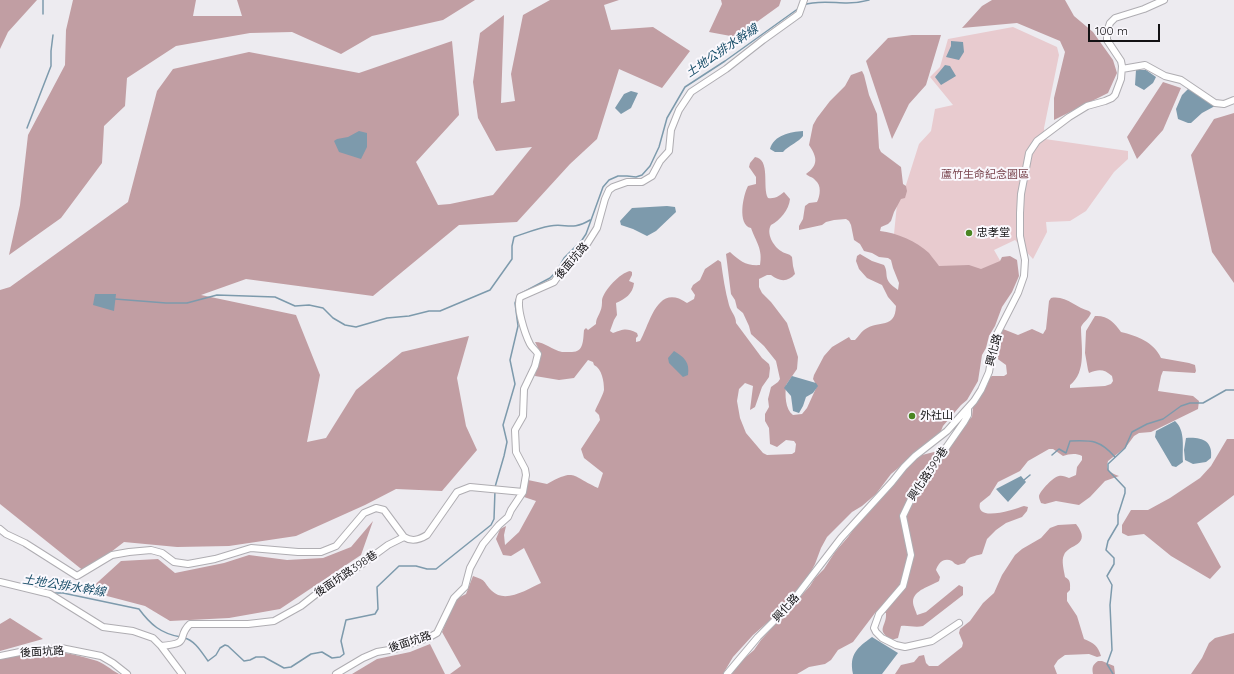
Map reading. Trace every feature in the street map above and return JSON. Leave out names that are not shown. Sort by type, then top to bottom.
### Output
[{"type":"street","points":[[1164,0],[1153,6],[1115,18],[1110,23],[1107,32],[1107,40],[1120,61],[1122,69],[1145,65],[1165,76],[1181,80],[1215,103],[1224,104],[1234,100]]},
{"type":"street","name":"後面坑路","points":[[336,674],[363,658],[377,652],[395,649],[428,638],[437,633],[454,598],[465,587],[470,568],[483,544],[508,516],[510,510],[523,492],[526,475],[525,469],[516,452],[516,430],[523,416],[524,390],[538,354],[530,343],[522,320],[518,306],[520,297],[554,282],[563,269],[585,247],[597,228],[609,190],[627,182],[642,182],[652,176],[660,161],[668,151],[671,130],[678,110],[691,92],[726,69],[795,17],[800,12],[803,2]]},
{"type":"street","name":"興化路","points":[[727,674],[758,637],[788,607],[841,538],[904,467],[915,456],[947,431],[974,401],[984,384],[988,372],[995,338],[1018,293],[1024,276],[1025,260],[1020,231],[1020,213],[1021,194],[1029,153],[1036,141],[1069,117],[1087,106],[1112,98],[1118,88],[1122,69]]},
{"type":"street","name":"興化路399巷","points":[[959,623],[932,641],[905,647],[896,645],[882,638],[874,628],[879,614],[903,586],[911,555],[902,516],[912,495],[964,422],[968,415],[968,408]]},
{"type":"street","points":[[0,529],[77,576],[112,556],[129,552],[151,550],[162,553],[174,562],[188,564],[215,559],[251,548],[298,552],[321,552],[336,546],[364,513],[376,508],[384,510],[404,536],[409,540],[420,540],[427,535],[456,492],[470,487],[523,492]]},
{"type":"street","name":"後面坑路398巷","points":[[161,646],[177,645],[183,637],[186,627],[190,624],[248,624],[274,621],[301,606],[329,584],[346,576],[388,545],[404,536]]},
{"type":"street","points":[[0,582],[50,594],[103,627],[133,631],[153,638],[161,646],[182,674]]},
{"type":"street","name":"後面坑路","points":[[0,656],[20,652],[61,648],[101,656],[127,674]]},
{"type":"green space","name":"蘆竹生命紀念園區","points":[[1013,27],[1057,47],[1059,55],[1044,128],[1045,139],[1128,151],[1128,159],[1114,172],[1086,211],[1070,221],[1046,222],[1047,232],[1033,259],[1015,240],[994,250],[1006,271],[955,283],[894,234],[897,204],[906,185],[919,144],[931,131],[935,109],[953,105],[930,77],[940,67],[948,39]]},
{"type":"shaded area","points":[[0,0],[37,0],[8,32],[0,49]]},
{"type":"shaded area","points":[[73,0],[196,0],[193,16],[242,16],[237,0],[475,0],[443,20],[372,36],[341,54],[292,32],[250,33],[176,46],[127,78],[125,106],[104,126],[102,163],[61,218],[9,255],[20,205],[28,135],[65,65],[66,30]]},
{"type":"shaded area","points":[[550,0],[619,0],[604,5],[611,30],[653,27],[690,51],[662,88],[619,69],[597,139],[570,164],[517,222],[459,225],[373,296],[246,279],[201,295],[296,315],[320,375],[307,442],[326,438],[356,390],[402,352],[469,336],[457,378],[466,426],[477,450],[442,491],[396,489],[365,505],[296,536],[229,546],[177,547],[124,542],[85,572],[0,504],[0,290],[10,287],[128,202],[157,91],[173,69],[249,52],[359,73],[452,41],[459,115],[416,162],[438,205],[450,204],[493,195],[532,147],[496,151],[478,118],[473,82],[480,33],[504,15],[501,103],[515,101],[511,74],[523,15]]},
{"type":"shaded area","points":[[721,0],[781,0],[779,6],[736,37],[709,32],[722,4]]},
{"type":"shaded area","points":[[992,0],[1065,0],[1074,16],[1093,32],[1113,60],[1117,73],[1108,93],[1054,120],[1054,98],[1065,52],[1060,41],[1017,23],[962,28],[982,6]]},
{"type":"shaded area","points":[[912,35],[941,35],[926,85],[909,104],[892,139],[866,61],[888,38]]},
{"type":"shaded area","points":[[862,71],[869,95],[877,114],[879,148],[881,152],[901,167],[903,184],[906,186],[907,191],[905,198],[901,199],[894,212],[891,221],[881,227],[880,231],[912,241],[929,253],[939,266],[969,265],[981,269],[1000,261],[1002,257],[1010,256],[1017,260],[1019,276],[1012,292],[1002,307],[995,326],[989,336],[986,348],[982,355],[978,381],[967,400],[943,426],[937,436],[891,474],[876,494],[852,512],[827,537],[807,579],[784,608],[753,635],[733,657],[723,674],[450,674],[461,666],[442,632],[452,606],[458,598],[466,594],[473,576],[483,580],[497,595],[503,596],[510,596],[523,592],[541,583],[524,548],[511,556],[503,555],[496,539],[500,529],[506,526],[504,535],[505,545],[519,532],[536,501],[524,497],[528,480],[547,484],[563,476],[569,475],[578,477],[598,488],[603,473],[584,458],[581,449],[600,420],[599,415],[595,411],[604,390],[601,372],[593,362],[588,360],[574,378],[559,380],[535,376],[536,367],[541,354],[535,342],[542,343],[562,352],[579,350],[583,341],[584,330],[586,328],[588,330],[596,324],[601,309],[603,296],[613,282],[626,272],[632,272],[629,281],[634,283],[633,287],[628,296],[616,303],[617,315],[610,331],[613,333],[625,330],[633,331],[637,333],[638,336],[636,338],[636,342],[640,341],[651,316],[662,301],[668,298],[677,298],[687,303],[694,299],[695,295],[691,289],[693,285],[700,280],[705,269],[718,260],[721,262],[724,284],[736,323],[762,358],[769,364],[770,368],[769,377],[762,387],[755,407],[750,410],[753,386],[745,383],[739,389],[737,401],[740,418],[746,433],[763,453],[767,455],[792,454],[795,452],[796,444],[794,441],[786,440],[777,447],[770,444],[769,428],[765,421],[765,414],[769,407],[768,399],[771,387],[780,379],[776,361],[764,346],[751,334],[743,313],[737,308],[735,300],[731,294],[726,254],[730,252],[744,262],[751,265],[760,265],[761,254],[751,228],[747,226],[744,221],[742,209],[748,186],[756,184],[756,177],[749,167],[750,163],[755,157],[760,159],[765,168],[766,193],[768,198],[777,197],[784,192],[790,199],[786,211],[771,225],[769,232],[775,246],[792,257],[795,274],[787,280],[781,280],[771,275],[767,275],[759,279],[759,287],[762,293],[787,323],[798,357],[797,369],[786,385],[786,402],[790,412],[793,415],[802,414],[807,408],[817,386],[813,379],[814,375],[824,356],[832,347],[849,337],[851,340],[855,340],[864,330],[875,325],[885,323],[893,318],[896,306],[888,297],[882,285],[867,278],[859,269],[856,261],[857,256],[860,254],[872,261],[884,265],[888,280],[891,285],[898,290],[899,283],[891,260],[864,251],[860,244],[854,240],[851,225],[846,219],[834,220],[826,222],[822,225],[799,230],[799,226],[803,219],[805,206],[809,203],[817,202],[820,194],[820,188],[817,182],[806,174],[815,164],[814,153],[809,145],[813,125],[830,101],[845,86],[851,75]]},
{"type":"shaded area","points":[[1163,82],[1181,88],[1163,130],[1137,159],[1127,137]]},
{"type":"shaded area","points":[[1234,113],[1234,283],[1212,252],[1191,155],[1214,119]]},
{"type":"shaded area","points":[[1051,298],[1061,298],[1091,313],[1081,327],[1081,366],[1075,380],[1070,385],[1070,388],[1105,386],[1111,384],[1113,381],[1112,376],[1104,371],[1099,370],[1089,373],[1088,370],[1085,353],[1086,331],[1095,316],[1099,316],[1110,320],[1121,332],[1144,340],[1158,352],[1161,358],[1195,365],[1195,373],[1163,371],[1158,391],[1193,396],[1199,401],[1198,409],[1151,432],[1139,433],[1134,436],[1126,447],[1108,461],[1108,469],[1111,473],[1119,476],[1105,481],[1090,497],[1079,505],[1056,501],[1045,504],[1041,503],[1039,496],[1054,478],[1061,476],[1069,478],[1076,475],[1077,467],[1082,460],[1082,456],[1080,455],[1072,454],[1063,456],[1053,449],[1049,449],[1028,461],[1020,471],[998,482],[990,495],[980,503],[980,509],[989,514],[1013,510],[1024,506],[1028,507],[1027,511],[1022,517],[1006,523],[996,530],[987,539],[982,554],[974,556],[965,563],[958,565],[952,561],[944,560],[938,565],[936,570],[940,577],[939,581],[919,591],[914,598],[913,604],[917,615],[926,612],[959,585],[963,587],[963,595],[923,626],[901,626],[898,638],[891,640],[886,636],[883,630],[886,613],[879,611],[875,613],[853,642],[838,650],[831,660],[825,664],[809,667],[797,674],[731,674],[738,664],[754,650],[761,640],[810,586],[862,517],[918,456],[934,452],[946,443],[962,425],[972,417],[973,406],[987,385],[990,377],[1004,376],[1007,374],[1006,365],[995,357],[994,354],[1003,329],[1018,335],[1032,329],[1043,334],[1046,329],[1049,301]]},
{"type":"shaded area","points":[[1227,439],[1234,439],[1234,495],[1197,523],[1221,567],[1210,579],[1171,556],[1144,534],[1128,536],[1122,533],[1122,525],[1131,510],[1148,510],[1170,498],[1200,478],[1211,466]]},
{"type":"shaded area","points":[[373,521],[361,555],[280,609],[229,618],[170,621],[145,606],[88,591],[121,561],[158,559],[175,573],[224,563],[249,555],[287,560],[323,558],[351,547]]},
{"type":"shaded area","points":[[1076,524],[1081,531],[1081,541],[1066,551],[1063,560],[1065,577],[1068,579],[1070,584],[1070,590],[1067,593],[1067,601],[1077,616],[1084,639],[1095,645],[1101,656],[1097,657],[1089,654],[1065,655],[1058,660],[1054,666],[1057,674],[895,674],[901,665],[914,662],[919,656],[924,655],[926,663],[929,666],[938,666],[962,647],[963,643],[959,633],[960,629],[970,621],[983,603],[994,593],[1002,575],[1015,555],[1041,538],[1050,528],[1058,525]]},
{"type":"shaded area","points":[[10,618],[43,639],[0,651],[0,624]]},
{"type":"shaded area","points":[[1234,633],[1234,674],[1191,674],[1202,658],[1209,643],[1215,638]]},
{"type":"shaded area","points":[[430,644],[445,674],[352,674],[377,659],[410,652]]},
{"type":"shaded area","points":[[54,651],[97,661],[119,674],[0,674],[0,658],[11,654]]},
{"type":"shaded area","points":[[1098,661],[1114,666],[1115,674],[1093,674],[1093,667]]},
{"type":"water","points":[[951,41],[963,42],[964,52],[959,60],[946,57],[951,46]]},
{"type":"water","points":[[945,65],[950,66],[956,76],[941,85],[935,77]]},
{"type":"water","points":[[1136,70],[1146,70],[1156,77],[1153,83],[1144,90],[1135,85]]},
{"type":"water","points":[[1189,88],[1215,106],[1202,113],[1191,123],[1178,119],[1176,109],[1182,95]]},
{"type":"water","points":[[631,91],[638,93],[631,108],[621,114],[615,108],[624,94]]},
{"type":"water","points":[[359,131],[367,133],[367,147],[361,159],[339,152],[334,141],[348,137]]},
{"type":"water","points":[[803,131],[803,136],[783,152],[775,152],[770,149],[775,140],[779,137],[788,133]]},
{"type":"water","points":[[675,207],[676,212],[656,231],[647,236],[621,225],[620,221],[632,208]]},
{"type":"water","points":[[95,294],[116,294],[114,311],[93,305]]},
{"type":"water","points":[[674,351],[686,360],[688,375],[683,377],[669,363],[668,358]]},
{"type":"water","points":[[792,376],[816,383],[818,386],[813,393],[806,397],[799,413],[793,411],[791,396],[784,388]]},
{"type":"water","points":[[1175,421],[1181,430],[1183,446],[1183,462],[1176,467],[1172,466],[1155,437],[1156,431]]},
{"type":"water","points":[[1186,438],[1197,438],[1208,443],[1211,458],[1206,462],[1193,464],[1185,460],[1184,450]]},
{"type":"water","points":[[1021,476],[1026,482],[1008,502],[996,489]]},
{"type":"water","points":[[872,637],[898,653],[882,674],[853,674],[852,661],[855,652]]},
{"type":"waterway","points":[[43,0],[43,14]]},
{"type":"waterway","name":"土地公排水幹線","points":[[804,5],[809,3],[850,3],[869,0]]},
{"type":"waterway","name":"土地公排水幹線","points":[[495,487],[507,442],[503,425],[515,384],[510,360],[518,326],[515,303],[518,295],[550,278],[556,272],[564,258],[582,240],[586,234],[603,187],[609,180],[618,176],[636,177],[642,175],[650,166],[659,147],[667,118],[685,87],[725,61],[799,8]]},
{"type":"waterway","points":[[27,128],[51,66],[53,35]]},
{"type":"waterway","points":[[115,299],[187,303],[217,295],[275,297],[295,306],[309,305],[323,308],[333,318],[345,325],[356,327],[387,318],[409,316],[429,311],[440,311],[490,290],[512,259],[514,237],[546,227],[556,225],[574,226],[590,220]]},
{"type":"waterway","points":[[1113,674],[1107,664],[1112,650],[1110,605],[1112,585],[1107,576],[1114,564],[1114,558],[1106,550],[1108,541],[1118,524],[1118,515],[1125,493],[1125,488],[1108,470],[1108,464],[1125,448],[1132,432],[1147,424],[1163,419],[1181,406],[1190,403],[1203,403],[1226,390],[1234,390]]},
{"type":"waterway","points":[[1052,455],[1059,449],[1066,453],[1070,441],[1090,441],[1105,447],[1115,457]]},
{"type":"waterway","points":[[1024,480],[1030,475]]},
{"type":"waterway","name":"土地公排水幹線","points":[[184,638],[192,641],[208,661],[216,655],[220,648],[225,645],[244,661],[256,657],[264,657],[284,668],[291,667],[311,654],[322,652],[332,658],[340,657],[344,654],[341,641],[346,620],[375,614],[378,609],[377,587],[399,566],[416,566],[427,569],[436,569],[491,525],[494,519],[495,490]]},
{"type":"waterway","name":"土地公排水幹線","points":[[53,593],[63,593],[139,609],[157,628],[174,636],[181,637]]},
{"type":"place","name":"忠孝堂","points":[[969,233]]},
{"type":"place","name":"外社山","points":[[912,416]]}]
